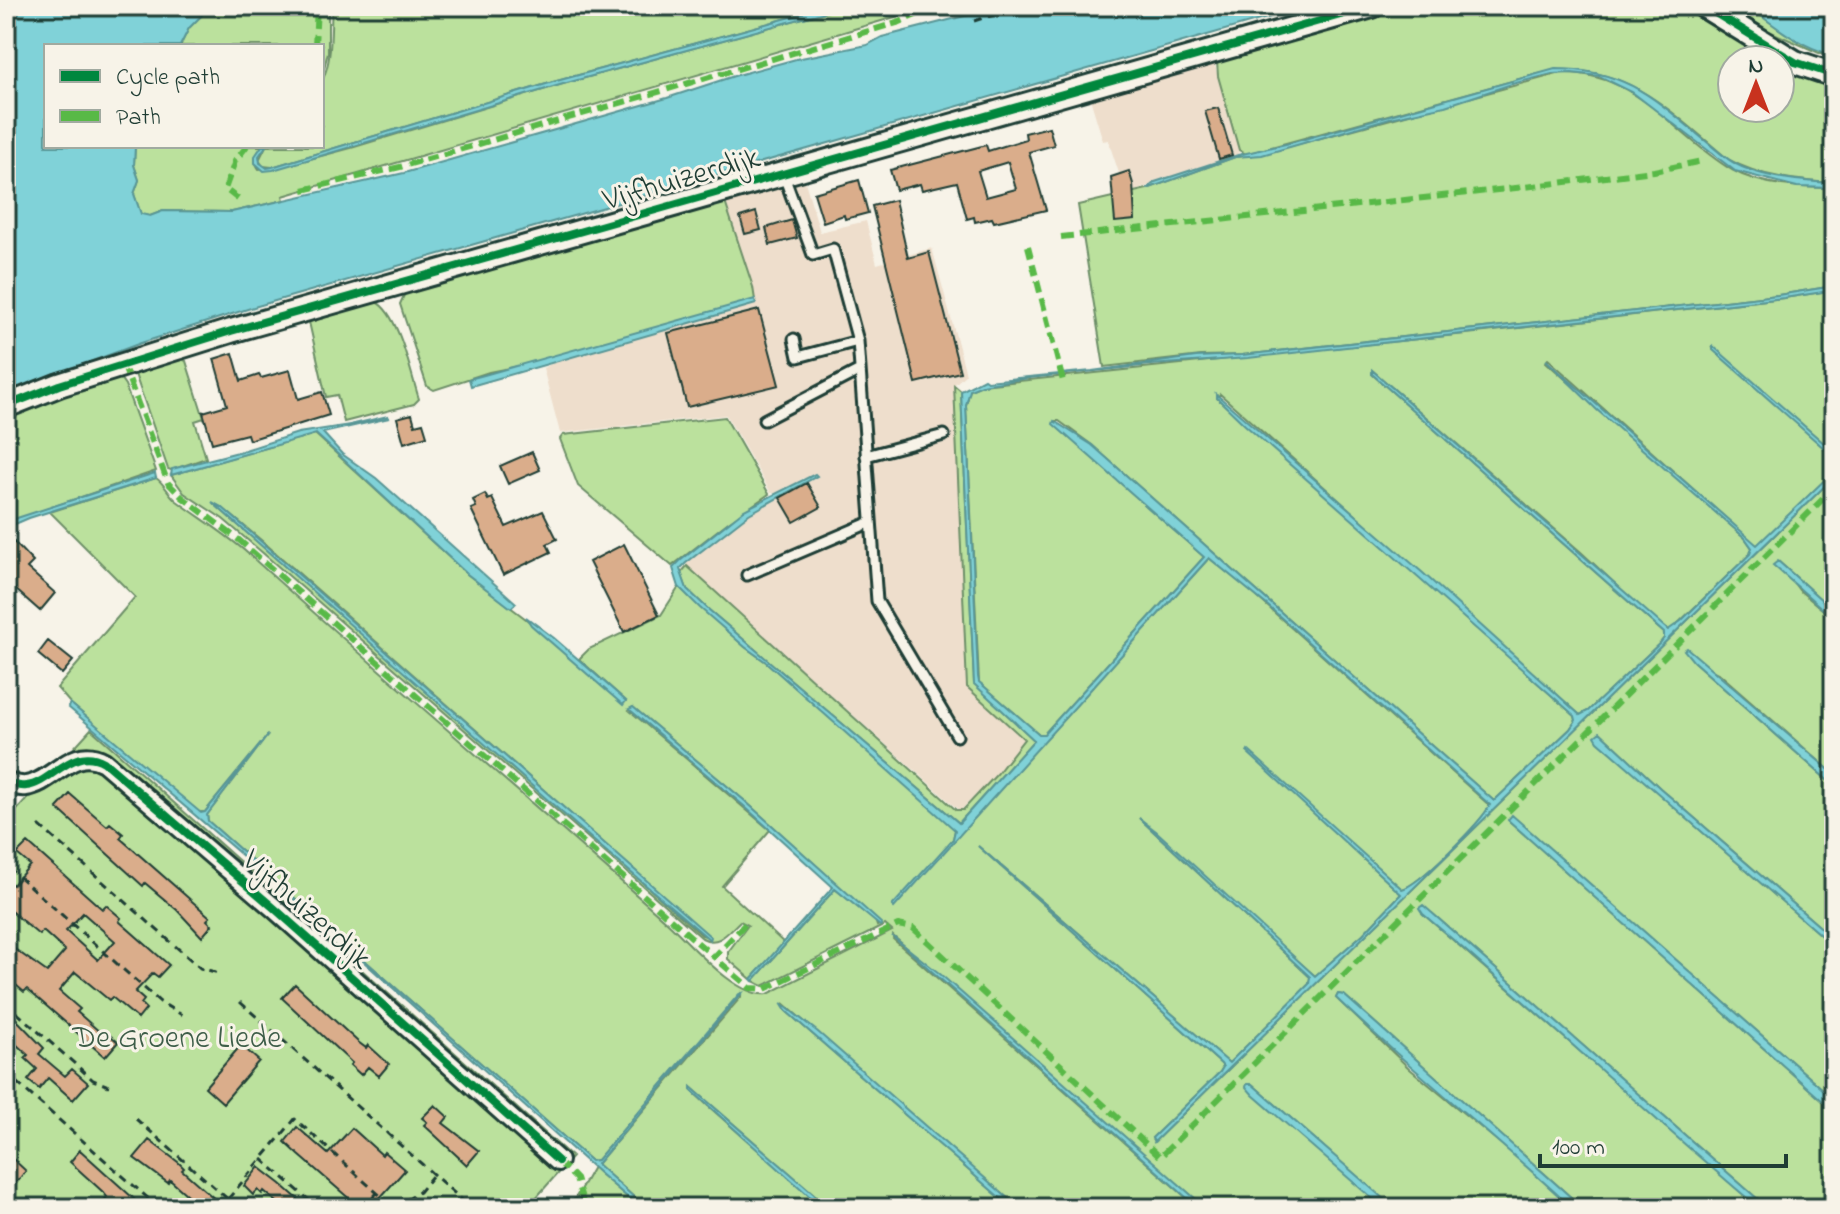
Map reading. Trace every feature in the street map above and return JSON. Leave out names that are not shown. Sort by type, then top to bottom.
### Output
[{"type":"street","name":"Vijfhuizerdijk","points":[[6,406],[59,385],[218,335],[1372,6]]},
{"type":"street","points":[[1704,6],[1795,62],[1834,75]]},
{"type":"street","name":"Vijfhuizerdijk","points":[[6,783],[27,786],[79,758],[95,757],[104,762],[263,898],[558,1161]]},
{"type":"lane","points":[[783,172],[813,255],[833,249],[858,341],[877,601],[957,736]]},
{"type":"lane","points":[[794,339],[798,357],[858,341]]},
{"type":"lane","points":[[764,420],[860,370]]},
{"type":"lane","points":[[866,456],[944,435]]},
{"type":"lane","points":[[747,575],[871,522]]},
{"type":"path","points":[[982,6],[986,17]]},
{"type":"path","points":[[974,21],[995,15]]},
{"type":"path","points":[[39,825],[200,968],[219,973]]},
{"type":"path","points":[[8,867],[160,1002],[182,1015]]},
{"type":"path","points":[[240,1002],[432,1177],[471,1208]]},
{"type":"path","points":[[6,1003],[93,1080],[114,1088]]},
{"type":"path","points":[[6,1073],[159,1208]]},
{"type":"path","points":[[136,1119],[238,1208]]},
{"type":"path","points":[[228,1199],[295,1119],[394,1208],[412,1197],[432,1177]]},
{"type":"path","points":[[262,1159],[318,1208]]},
{"type":"path","points":[[363,1208],[377,1193]]},
{"type":"shaded area","points":[[1213,59],[1238,155],[1126,194],[1108,140],[1103,141],[1089,95]]},
{"type":"shaded area","points":[[804,178],[820,232],[866,221],[877,264],[932,248],[966,374],[954,385],[967,687],[1024,739],[997,774],[960,811],[687,566],[686,563],[749,514],[807,483],[803,478],[781,493],[771,493],[726,415],[560,433],[543,368],[559,360],[756,304],[725,202]]},
{"type":"green space","points":[[204,6],[328,6],[328,52],[324,68],[324,44],[181,44],[189,28],[202,15]]},
{"type":"green space","points":[[332,6],[805,6],[803,13],[795,16],[553,82],[272,167],[263,166],[259,160],[265,148],[324,148],[324,76],[329,54]]},
{"type":"green space","points":[[847,6],[918,6],[919,10],[283,196],[284,200],[232,212],[163,211],[150,216],[141,215],[134,194],[139,180],[134,165],[135,148],[261,148],[256,157],[259,169],[280,167],[563,84]]},
{"type":"green space","points":[[1402,6],[1682,6],[1743,44],[1716,44],[1716,124],[1796,124],[1796,74],[1834,85],[1834,183],[1780,177],[1740,165],[1728,159],[1663,105],[1617,79],[1591,72],[1564,71],[1534,75],[1246,154],[1239,150],[1218,76],[1217,62],[1240,52]]},
{"type":"green space","points":[[1726,6],[1748,6],[1785,33],[1827,53],[1819,53],[1769,31]]},
{"type":"green space","points":[[1561,73],[1588,75],[1611,82],[1633,94],[1711,156],[1743,175],[1782,185],[1834,188],[1834,286],[1778,295],[1242,355],[1201,356],[1104,367],[1078,205],[1147,189],[1235,157],[1262,154]]},
{"type":"green space","points":[[725,202],[755,300],[529,364],[489,372],[434,390],[427,386],[400,304],[405,293]]},
{"type":"green space","points":[[1834,290],[1834,452],[1712,347],[1834,457],[1834,471],[1757,546],[1548,359],[1546,362],[1745,538],[1752,548],[1750,554],[1671,630],[1663,628],[1581,552],[1372,370],[1372,374],[1664,633],[1660,643],[1580,715],[1220,394],[1217,398],[1575,716],[1570,729],[1494,801],[1092,445],[1059,421],[1054,424],[1204,557],[1044,734],[1039,734],[979,682],[966,405],[970,390],[982,385],[1485,332]]},
{"type":"green space","points":[[376,302],[384,308],[398,331],[419,399],[414,404],[344,422],[337,395],[326,397],[309,322]]},
{"type":"green space","points":[[180,358],[186,361],[204,418],[195,421],[206,458],[171,470],[168,469],[135,374]]},
{"type":"green space","points":[[114,377],[120,378],[125,385],[156,471],[6,523],[6,418]]},
{"type":"green space","points":[[954,385],[961,391],[974,683],[1034,740],[959,823],[709,610],[687,589],[681,573],[687,566],[956,810],[963,810],[1024,739],[967,687]]},
{"type":"green space","points":[[725,417],[769,494],[672,566],[578,486],[560,439],[563,435]]},
{"type":"green space","points":[[315,434],[467,574],[526,619],[623,704],[626,701],[579,659],[589,649],[661,615],[679,587],[953,825],[953,839],[894,907],[1209,558],[1247,588],[1490,806],[1449,852],[1422,877],[1402,889],[1247,751],[1401,894],[1363,934],[1315,976],[1139,818],[1310,977],[1309,984],[1229,1063],[978,846],[1223,1067],[1152,1138],[1154,1142],[1834,477],[1834,611],[1778,561],[1799,590],[1834,619],[1834,774],[1720,674],[1693,661],[1834,786],[1834,939],[1600,732],[1683,815],[1834,947],[1834,1099],[1532,833],[1508,820],[1834,1111],[1834,1208],[1768,1208],[1432,913],[1423,914],[1759,1208],[1583,1208],[1344,995],[1338,994],[1336,998],[1410,1069],[1524,1163],[1572,1208],[1393,1208],[1252,1084],[1384,1208],[1206,1208],[893,936],[1198,1208],[1019,1208],[783,1003],[786,1011],[1012,1208],[830,1208],[691,1087],[707,1105],[824,1208],[646,1208],[597,1164],[741,997],[741,993],[597,1160],[591,1161],[208,821],[207,815],[268,735],[205,812],[197,812],[70,703],[57,688],[135,597],[50,512],[156,478],[177,501],[245,551],[668,923],[715,968],[743,988],[768,994],[892,931],[885,925],[763,986],[753,981],[835,889],[875,920],[877,926],[881,924],[745,801],[633,707],[629,710],[770,830],[722,886],[784,943],[751,979],[728,959],[728,952],[748,925],[740,921],[718,939],[702,938],[264,554],[223,519],[184,493],[171,475]],"holes":[[[213,503],[268,546],[710,937],[702,935]]]},
{"type":"green space","name":"De Groene Liede","points":[[91,729],[572,1157],[527,1208],[6,1208],[6,822]]},
{"type":"green space","points":[[593,1167],[640,1208],[567,1208]]},
{"type":"water","points":[[6,6],[204,6],[202,15],[189,28],[181,44],[44,44],[44,148],[135,148],[134,165],[139,180],[134,194],[141,214],[150,216],[163,211],[232,212],[404,173],[734,76],[796,59],[867,45],[882,37],[1004,6],[1309,6],[254,307],[141,343],[6,393]]},
{"type":"water","points":[[805,6],[811,10],[847,6],[563,84],[273,170],[264,171],[255,163],[255,156],[261,148],[265,148],[259,156],[260,163],[267,168],[272,167],[553,82],[803,13]]},
{"type":"water","points":[[1748,6],[1834,6],[1834,55],[1800,42]]},
{"type":"water","points":[[1555,69],[1600,74],[1635,88],[1742,167],[1787,179],[1834,183],[1834,188],[1797,187],[1735,171],[1632,92],[1599,76],[1572,73],[1552,74],[1512,84],[1445,106],[1390,118],[1262,155],[1235,157],[1147,189],[1155,182],[1238,155]]},
{"type":"water","points":[[1834,286],[1834,290],[1784,298],[1248,358],[1029,378],[982,385],[970,390],[966,405],[979,682],[1039,734],[1044,734],[1204,557],[1053,424],[1054,421],[1092,445],[1494,801],[1570,729],[1575,716],[1245,425],[1216,394],[1423,573],[1580,715],[1660,643],[1664,633],[1372,374],[1372,370],[1668,630],[1750,554],[1752,548],[1745,538],[1597,410],[1546,360],[1757,545],[1834,471],[1834,477],[1154,1142],[1152,1138],[1223,1067],[978,846],[1229,1063],[1309,984],[1310,977],[1139,818],[1315,976],[1363,934],[1401,894],[1248,750],[1402,889],[1422,877],[1449,852],[1490,805],[1268,606],[1209,558],[894,908],[892,906],[953,839],[955,830],[766,662],[700,608],[679,587],[673,568],[744,510],[815,474],[817,476],[749,514],[686,563],[680,569],[687,589],[959,823],[1034,740],[974,684],[961,391],[984,379],[1242,355],[1778,295]]},
{"type":"water","points":[[755,299],[756,304],[471,386],[469,379]]},
{"type":"water","points":[[1713,346],[1834,452],[1834,457],[1713,350]]},
{"type":"water","points":[[388,416],[323,433],[342,454],[376,478],[516,603],[511,608],[467,574],[316,434],[171,475],[172,469],[298,433]]},
{"type":"water","points":[[155,473],[156,478],[6,528],[6,523],[17,518]]},
{"type":"water","points":[[212,502],[223,508],[711,937],[710,940],[594,841]]},
{"type":"water","points":[[1778,561],[1834,611],[1834,619],[1773,565]]},
{"type":"water","points":[[526,617],[626,701],[623,705],[531,625]]},
{"type":"water","points":[[1687,648],[1834,774],[1834,786],[1693,661],[1684,650]]},
{"type":"water","points":[[70,703],[201,813],[268,735],[207,815],[208,821],[591,1161],[597,1160],[742,993],[597,1164],[646,1208],[640,1208],[599,1173],[305,909],[68,707]]},
{"type":"water","points":[[633,707],[745,801],[882,924],[880,926],[835,889],[753,981],[751,979],[833,887],[744,806],[629,709]]},
{"type":"water","points":[[1600,732],[1834,939],[1834,947],[1598,741],[1595,736]]},
{"type":"water","points":[[1512,815],[1834,1099],[1834,1111],[1508,820]]},
{"type":"water","points":[[1423,905],[1768,1208],[1759,1208],[1674,1135],[1423,914],[1419,908]]},
{"type":"water","points":[[892,936],[939,973],[1206,1208],[1198,1208]]},
{"type":"water","points":[[1338,994],[1344,995],[1583,1208],[1572,1208],[1365,1025],[1336,998]]},
{"type":"water","points":[[781,1003],[1019,1208],[1012,1208],[1006,1203],[786,1011]]},
{"type":"water","points":[[1247,1084],[1252,1084],[1394,1208],[1383,1208],[1253,1095]]},
{"type":"water","points":[[691,1087],[830,1208],[824,1208],[807,1194]]},
{"type":"building","points":[[1218,108],[1232,155],[1219,159],[1205,111]]},
{"type":"building","points":[[1049,127],[1054,145],[1029,152],[1046,210],[994,222],[992,218],[975,222],[974,217],[967,219],[957,182],[922,190],[920,184],[896,190],[890,170],[986,145],[988,151],[1026,139],[1025,133]],"holes":[[[1008,162],[1016,189],[986,197],[978,171]]]},
{"type":"building","points":[[1129,171],[1135,220],[1115,222],[1111,177]]},
{"type":"building","points":[[859,180],[868,213],[845,219],[844,215],[823,222],[814,193]]},
{"type":"building","points":[[895,200],[908,258],[929,252],[960,372],[916,383],[872,206]]},
{"type":"building","points":[[756,212],[761,230],[745,234],[740,217]]},
{"type":"building","points":[[792,220],[797,238],[770,245],[766,228]]},
{"type":"building","points":[[759,310],[779,385],[687,407],[668,333]]},
{"type":"building","points":[[233,353],[241,381],[290,370],[298,399],[322,392],[329,415],[249,440],[247,434],[212,443],[203,412],[227,405],[214,359]]},
{"type":"building","points":[[412,414],[415,425],[423,423],[427,436],[404,443],[397,418]]},
{"type":"building","points":[[532,452],[540,470],[508,484],[500,466]]},
{"type":"building","points":[[807,483],[821,507],[794,522],[780,498]]},
{"type":"building","points":[[485,494],[488,500],[492,498],[506,527],[543,511],[557,539],[547,544],[551,552],[503,575],[471,509],[476,507],[473,500]]},
{"type":"building","points":[[14,542],[33,562],[27,568],[55,593],[40,611],[6,581],[6,551]]},
{"type":"building","points":[[624,544],[659,615],[624,632],[589,562]]},
{"type":"building","points":[[48,641],[73,661],[62,674],[38,654]]},
{"type":"building","points":[[70,794],[107,826],[110,823],[123,834],[120,838],[210,917],[207,920],[212,925],[202,937],[177,910],[145,883],[143,886],[57,808]]},
{"type":"building","points":[[28,843],[102,909],[106,905],[121,918],[119,921],[169,965],[158,977],[153,973],[135,992],[144,1000],[141,1004],[146,1009],[138,1019],[75,972],[59,991],[102,1034],[105,1031],[118,1042],[105,1057],[27,989],[24,992],[10,980],[14,976],[6,970],[6,943],[47,972],[65,951],[43,931],[39,935],[6,907],[6,879],[13,885],[30,865],[17,854]],"holes":[[[83,913],[115,941],[98,960],[66,931]]]},
{"type":"building","points":[[295,984],[358,1042],[366,1048],[368,1045],[389,1064],[379,1076],[368,1067],[361,1075],[282,998]]},
{"type":"building","points":[[13,1016],[44,1048],[39,1054],[65,1076],[72,1069],[88,1083],[73,1100],[48,1078],[39,1089],[28,1080],[37,1069],[25,1058],[28,1055],[6,1035],[6,1024]]},
{"type":"building","points":[[241,1045],[259,1061],[223,1103],[205,1087]]},
{"type":"building","points":[[435,1105],[448,1117],[443,1123],[479,1151],[467,1165],[424,1125],[427,1122],[422,1118]]},
{"type":"building","points":[[297,1127],[328,1154],[352,1128],[382,1155],[384,1152],[405,1170],[379,1199],[389,1208],[360,1208],[299,1155],[285,1142]]},
{"type":"building","points":[[149,1140],[178,1162],[184,1168],[182,1170],[225,1208],[202,1208],[170,1180],[168,1183],[134,1158]]},
{"type":"building","points":[[80,1150],[144,1208],[114,1208],[103,1192],[70,1162]]},
{"type":"building","points":[[12,1158],[26,1171],[6,1194],[6,1165]]},
{"type":"building","points":[[259,1167],[308,1208],[284,1208],[264,1191],[262,1194],[258,1190],[253,1195],[244,1186]]},
{"type":"marked path","points":[[315,44],[317,6]]},
{"type":"marked path","points":[[303,190],[400,167],[900,22],[936,6]]},
{"type":"marked path","points":[[238,199],[225,189],[235,161],[245,148]]},
{"type":"marked path","points":[[1061,237],[1525,187],[1654,171],[1702,161]]},
{"type":"marked path","points":[[1028,246],[1064,385]]},
{"type":"marked path","points":[[123,364],[168,483],[239,540],[714,957]]},
{"type":"marked path","points":[[745,924],[714,957],[750,988],[765,989],[898,925],[913,928],[1160,1157],[1834,488]]},
{"type":"marked path","points":[[558,1161],[576,1179],[585,1208]]},
{"type":"cycle path","points":[[6,406],[59,385],[231,331],[1372,6]]},
{"type":"cycle path","points":[[1704,6],[1795,62],[1834,75]]},
{"type":"cycle path","points":[[6,783],[24,786],[36,783],[82,758],[104,762],[274,908],[558,1161]]}]
